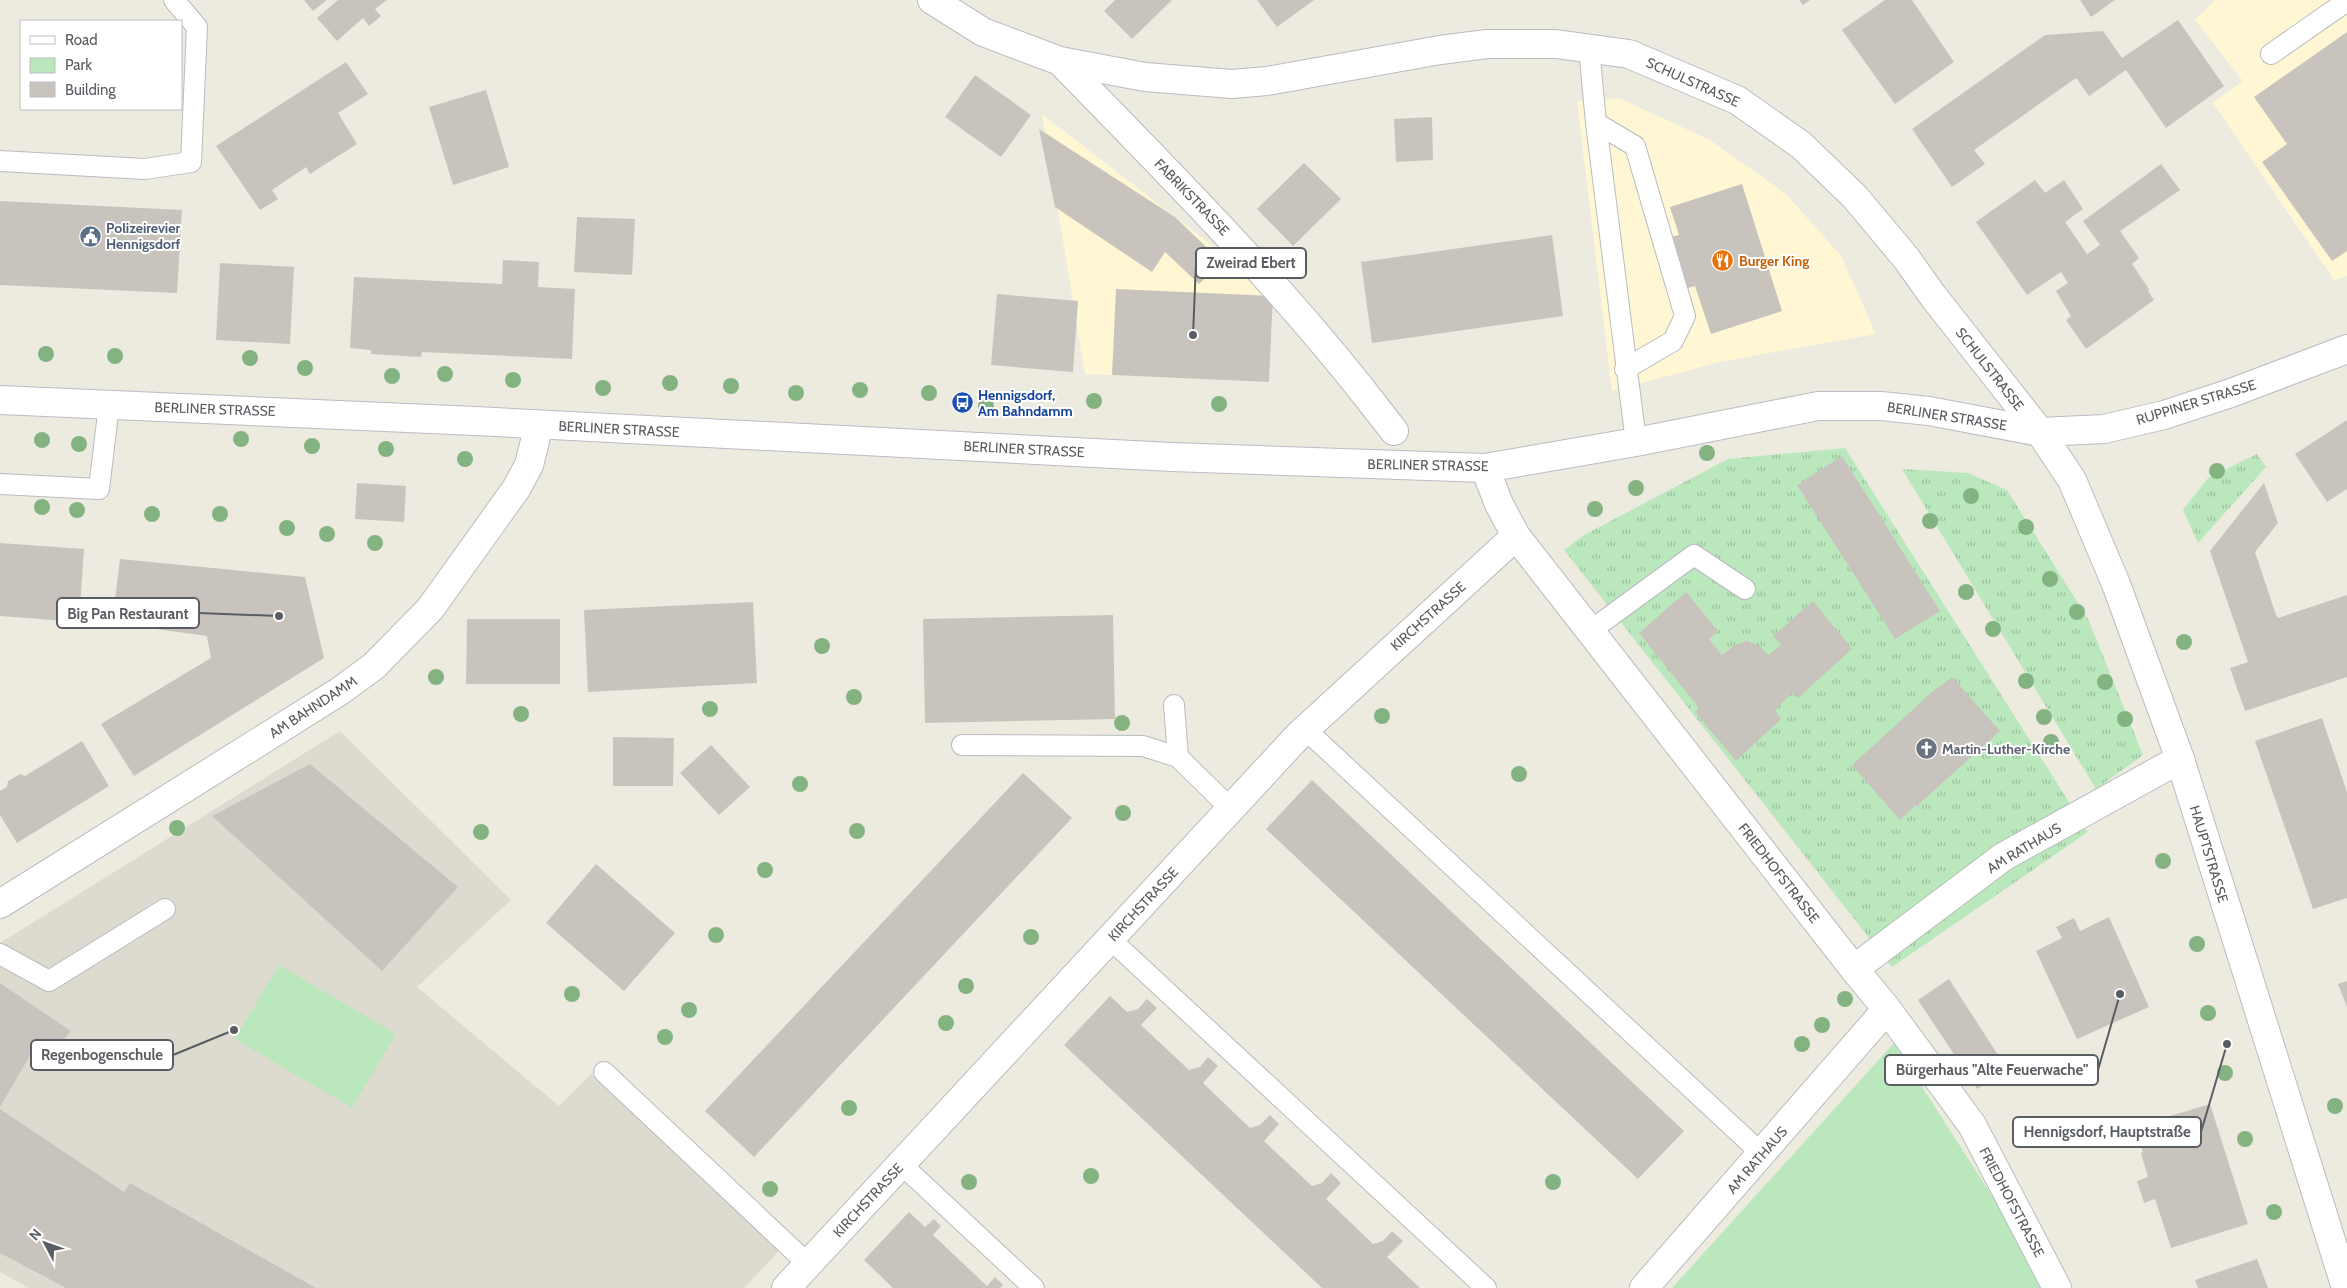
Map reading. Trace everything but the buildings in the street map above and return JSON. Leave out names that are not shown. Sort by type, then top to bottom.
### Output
[{"type":"street","name":"FABRIKSTRASSE","points":[[932,0],[983,32],[1060,61],[1145,77],[1232,84]]},
{"type":"street","name":"SCHULSTRASSE","points":[[1232,84],[1267,81],[1440,50],[1487,44],[1556,44],[1630,54],[1737,100],[1802,145],[1855,197],[1906,258],[2040,432]]},
{"type":"street","name":"FABRIKSTRASSE","points":[[1060,61],[1228,234],[1315,331],[1394,430]]},
{"type":"street","name":"RUPPINER STRASSE","points":[[2040,432],[2104,429],[2164,415],[2231,393],[2347,349]]},
{"type":"street","name":"BERLINER STRASSE","points":[[0,400],[1172,457],[1485,468],[1636,442],[1818,406],[1881,406],[1929,411],[2040,432]]},
{"type":"street","name":"AM BAHNDAMM","points":[[0,904],[340,692],[374,666],[430,609],[516,489],[529,465],[539,425]]},
{"type":"street","name":"HAUPTSTRASSE","points":[[2040,432],[2072,480],[2116,584],[2180,760],[2346,1288]]},
{"type":"street","name":"FRIEDHOFSTRASSE","points":[[1485,468],[1499,504],[1516,536],[1887,1009],[1972,1125],[2057,1288]]},
{"type":"street","name":"KIRCHSTRASSE","points":[[799,1279],[901,1164],[1305,729],[1516,536]]},
{"type":"street","name":"AM RATHAUS","points":[[1854,969],[2003,857],[2180,760]]},
{"type":"street","name":"AM RATHAUS","points":[[1644,1288],[1887,1009]]},
{"type":"lane","points":[[0,161],[145,169],[191,162],[197,27],[174,0]]},
{"type":"lane","points":[[2271,54],[2347,1]]},
{"type":"lane","points":[[1589,48],[1625,369],[1636,442]]},
{"type":"lane","points":[[1596,123],[1635,146],[1685,316],[1673,341],[1625,369]]},
{"type":"lane","points":[[0,484],[99,489],[109,405]]},
{"type":"lane","points":[[1590,631],[1694,555],[1745,589]]},
{"type":"lane","points":[[1174,705],[1178,757]]},
{"type":"lane","points":[[1305,729],[1762,1154]]},
{"type":"lane","points":[[962,745],[1143,746],[1178,757],[1231,809]]},
{"type":"lane","points":[[0,954],[50,981],[165,909]]},
{"type":"lane","points":[[1110,939],[1486,1288]]},
{"type":"lane","points":[[604,1072],[799,1279]]},
{"type":"lane","points":[[901,1164],[1034,1288]]},
{"type":"shaded area","points":[[2215,0],[2347,0],[2347,276],[2334,280],[2213,103],[2243,81],[2195,20]]},
{"type":"shaded area","points":[[1619,98],[1710,140],[1786,194],[1841,256],[1876,334],[1719,362],[1612,391],[1577,101]]},
{"type":"shaded area","points":[[1042,114],[1210,244],[1273,296],[1269,382],[1085,374]]},
{"type":"shaded area","points":[[340,731],[511,900],[417,987],[559,1106],[591,1074],[781,1249],[744,1288],[29,1288],[0,1272],[0,943]]},
{"type":"green space","points":[[1845,448],[2088,832],[1892,967],[1564,550],[1584,535],[1728,459]]},
{"type":"green space","points":[[2257,454],[2266,467],[2198,543],[2183,510],[2208,478]]},
{"type":"green space","points":[[1902,469],[1968,473],[2007,490],[2088,619],[2143,755],[2096,789]]},
{"type":"green space","points":[[279,965],[396,1034],[352,1108],[235,1039]]},
{"type":"green space","points":[[1894,1043],[2010,1224],[2041,1288],[1672,1288]]},
{"type":"place","name":"Polizeirevier Hennigsdorf","points":[[90,236]]},
{"type":"place","name":"Burger King","points":[[1723,261]]},
{"type":"place","name":"Zweirad Ebert","points":[[1193,335]]},
{"type":"place","name":"Hennigsdorf, Am Bahndamm","points":[[962,403]]},
{"type":"place","name":"Big Pan Restaurant","points":[[279,616]]},
{"type":"place","name":"Martin-Luther-Kirche","points":[[1926,749]]},
{"type":"place","name":"Bürgerhaus \"Alte Feuerwache\"","points":[[2120,994]]},
{"type":"place","name":"Regenbogenschule","points":[[234,1030]]},
{"type":"place","name":"Hennigsdorf, Hauptstraße","points":[[2227,1044]]}]
